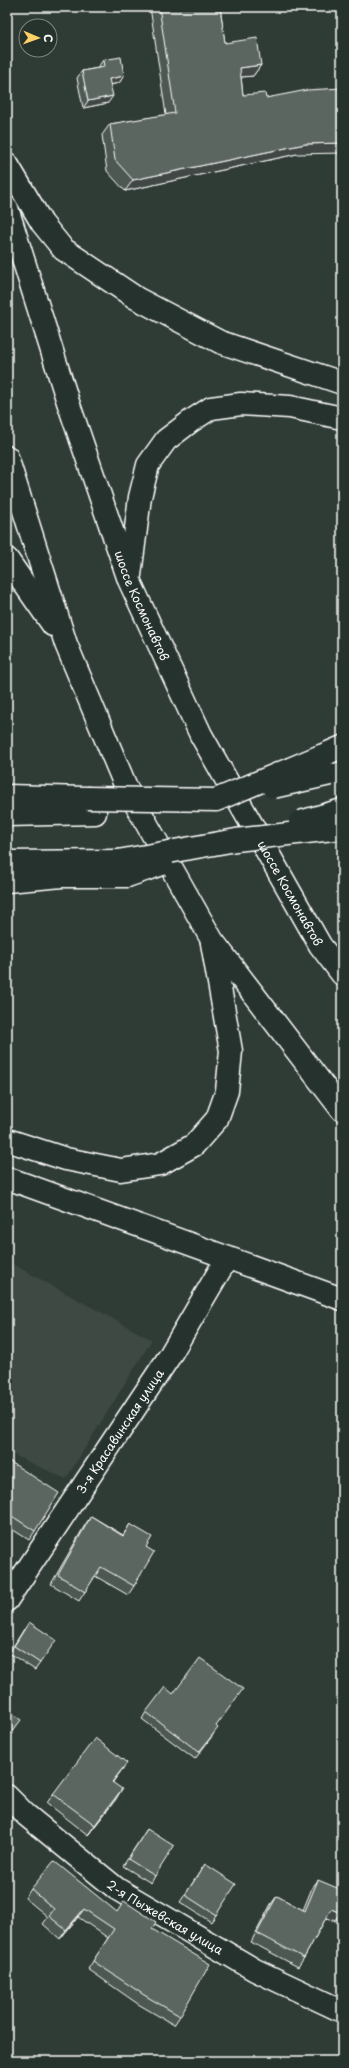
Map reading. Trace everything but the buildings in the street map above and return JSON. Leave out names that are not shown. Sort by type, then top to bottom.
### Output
[{"type":"main road","points":[[7,164],[42,223],[63,249],[136,298],[220,342],[342,383]]},
{"type":"main road","name":"шоссе Космонавтов","points":[[7,208],[68,402],[129,580],[201,735],[320,945],[342,974]]},
{"type":"main road","points":[[129,580],[140,497],[148,465],[166,440],[211,408],[241,404],[290,407],[342,418]]},
{"type":"main road","points":[[7,457],[66,644],[126,787],[212,940],[342,1110]]},
{"type":"main road","points":[[7,559],[66,644]]},
{"type":"main road","points":[[7,815],[91,806],[216,800],[331,766],[342,747]]},
{"type":"main road","points":[[7,796],[91,806]]},
{"type":"main road","points":[[7,881],[62,876],[122,868],[236,840],[342,810]]},
{"type":"main road","points":[[236,840],[342,828]]},
{"type":"main road","points":[[7,862],[122,868]]},
{"type":"main road","points":[[7,1140],[66,1160],[121,1170],[160,1164],[194,1145],[217,1119],[227,1091],[231,1051],[212,940]]},
{"type":"main road","points":[[7,1178],[342,1299]]},
{"type":"main road","name":"3-я Красавинская улица","points":[[7,1600],[169,1357],[227,1258]]},
{"type":"main road","name":"2-я Пыжевская улица","points":[[7,1796],[26,1815],[117,1889],[255,1970],[342,2011]]},
{"type":"shaded area","points":[[7,1261],[152,1340],[66,1479],[7,1452]]}]
